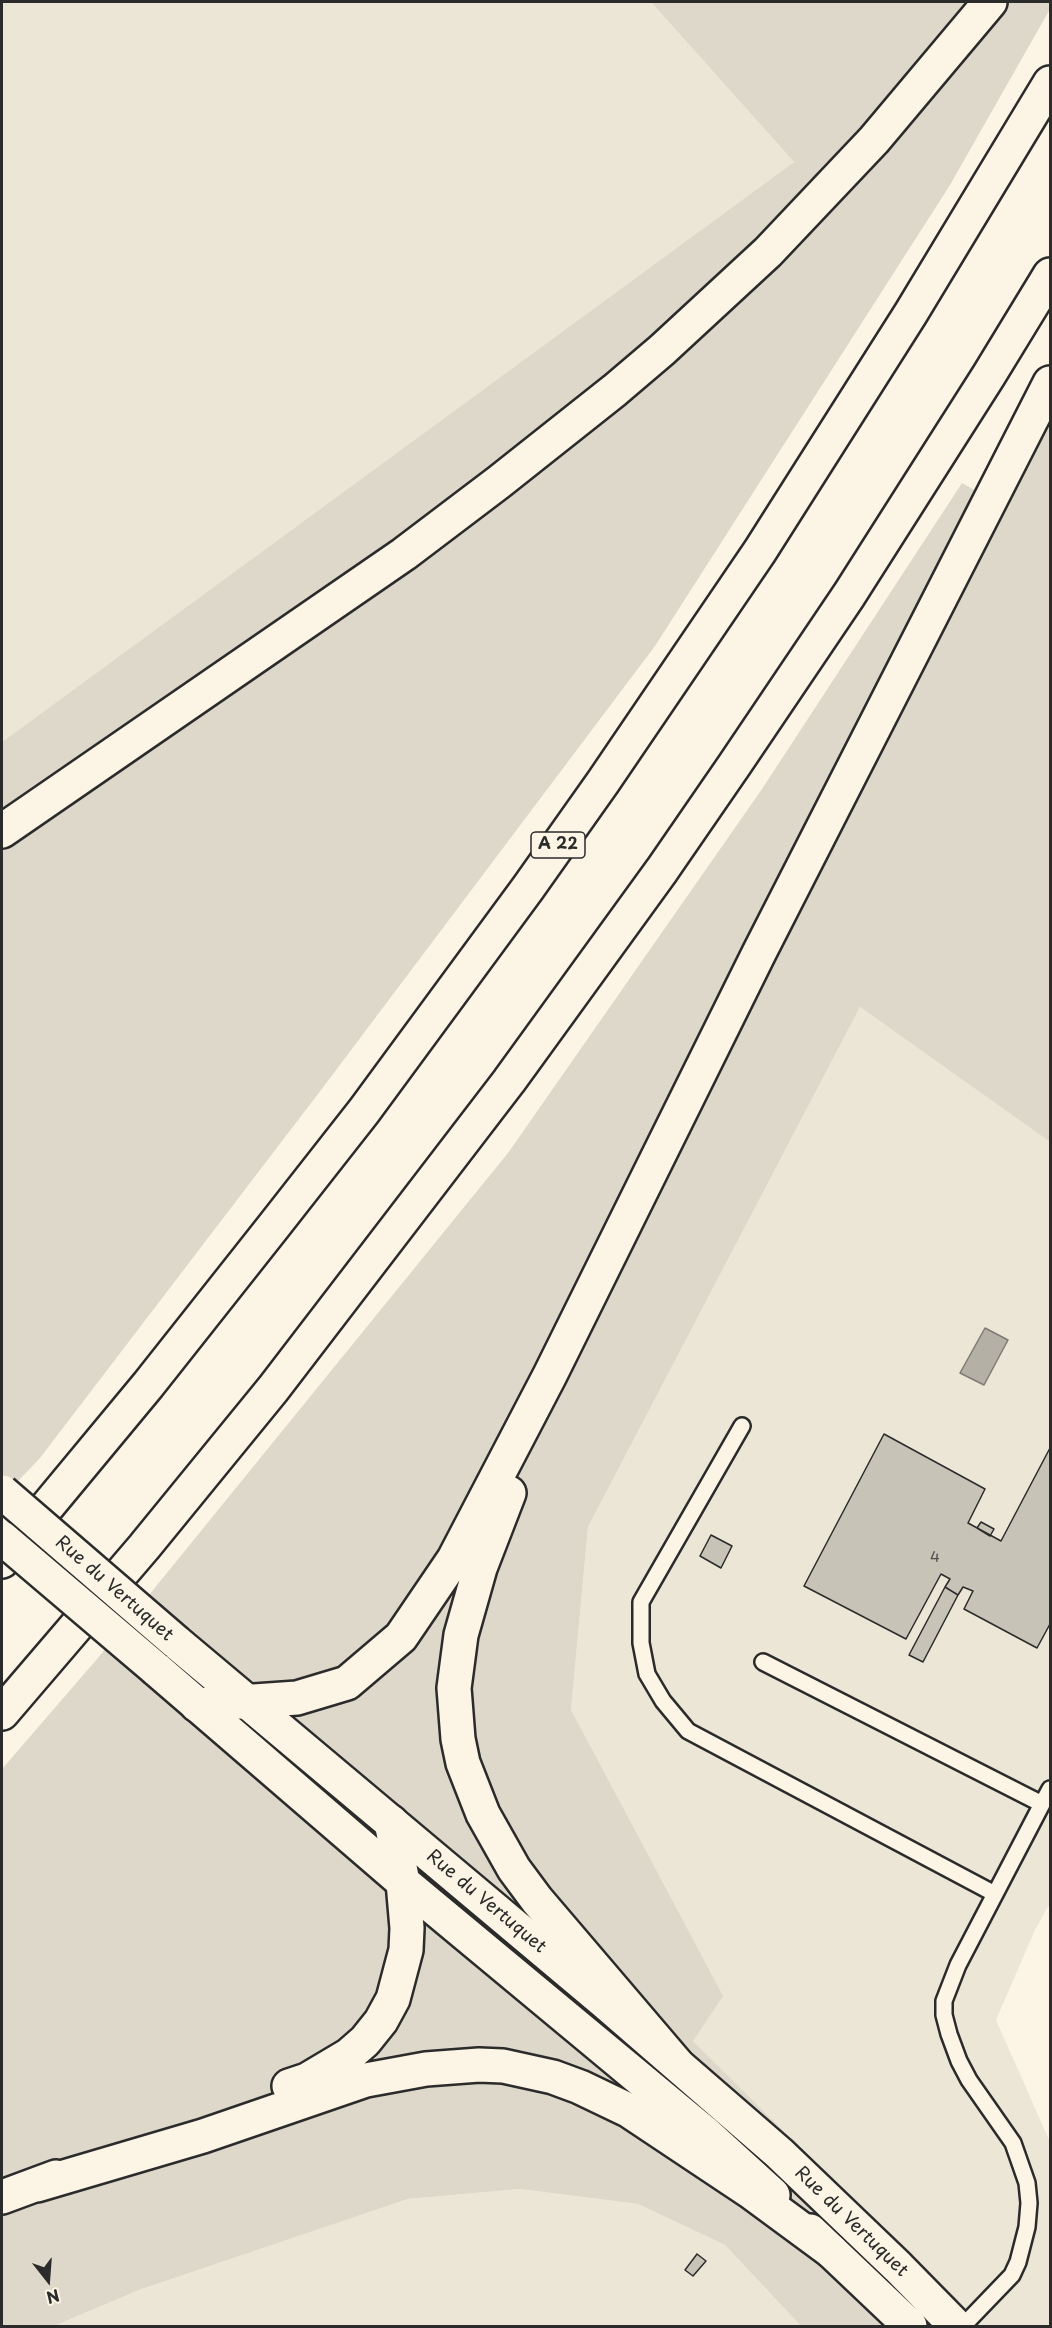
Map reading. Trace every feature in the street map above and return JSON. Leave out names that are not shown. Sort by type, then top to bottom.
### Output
[{"type":"main road","points":[[2,831],[412,548],[509,475],[623,383],[768,252],[913,96],[990,2]]},
{"type":"main road","name":"A 22","points":[[2,1561],[148,1385],[329,1156],[442,1006],[562,840],[766,541],[911,313],[1050,83]]},
{"type":"main road","points":[[2,1713],[144,1547],[265,1398],[510,1081],[662,870],[735,764],[898,519],[1050,275]]},
{"type":"main road","points":[[197,1705],[297,1698],[347,1683],[401,1637],[454,1559],[550,1375],[759,953],[1050,383]]},
{"type":"main road","points":[[550,1375],[510,1491],[480,1568],[461,1635],[454,1688],[458,1738],[471,1787],[499,1845],[514,1869],[537,1900],[676,2063]]},
{"type":"main road","name":"Rue du Vertuquet","points":[[2,1492],[248,1703],[676,2063],[818,2190],[956,2326]]},
{"type":"main road","name":"Rue du Vertuquet","points":[[2,1538],[403,1882],[705,2133],[910,2326]]},
{"type":"main road","points":[[2,2197],[307,2080],[349,2055],[365,2040],[381,2020],[393,1999],[406,1950],[403,1882],[391,1822]]},
{"type":"main road","points":[[37,2185],[203,2136],[366,2080],[426,2069],[479,2064],[503,2066],[553,2077],[580,2086],[628,2109],[751,2192],[831,2251]]},
{"type":"lane","points":[[742,1426],[641,1602],[641,1643],[647,1674],[663,1701],[688,1731],[995,1894]]},
{"type":"lane","points":[[764,1662],[1042,1804]]},
{"type":"lane","points":[[963,2326],[1012,2274],[1018,2262],[1028,2227],[1027,2183],[1022,2164],[1002,2125],[969,2080],[949,2034],[944,2015],[947,1991],[1050,1789]]},
{"type":"shaded area","points":[[2,2],[651,2],[794,162],[2,742]]},
{"type":"shaded area","points":[[651,2],[1050,2],[1050,9],[950,185],[655,646],[321,1090],[40,1458],[2,1498],[2,742],[794,162]]},
{"type":"shaded area","points":[[1050,421],[1050,1142],[860,1007],[588,1527],[571,1710],[723,1996],[693,2041],[980,2326],[801,2326],[725,2245],[638,2204],[520,2189],[408,2199],[139,2290],[54,2326],[2,2326],[2,1769],[97,1659],[508,1153],[762,789],[962,483],[1004,507]]},
{"type":"shaded area","points":[[860,1007],[1050,1142],[1050,1903],[1035,1930],[996,2020],[1050,2142],[1050,2326],[980,2326],[693,2041],[571,1710],[588,1527]]},
{"type":"shaded area","points":[[985,1328],[1008,1340],[984,1385],[960,1373]]},
{"type":"shaded area","points":[[520,2189],[638,2204],[725,2245],[801,2326],[54,2326],[139,2290],[408,2199]]},
{"type":"building","points":[[884,1434],[985,1489],[968,1523],[1001,1541],[1050,1448],[1050,1624],[1037,1648],[964,1609],[973,1591],[963,1587],[958,1595],[945,1587],[950,1579],[941,1574],[906,1639],[804,1586]]},
{"type":"building","points":[[981,1522],[994,1529],[990,1536],[977,1528]]},
{"type":"building","points":[[711,1535],[732,1546],[721,1568],[700,1556]]},
{"type":"building","points":[[945,1587],[958,1595],[923,1662],[909,1655]]},
{"type":"building","points":[[697,2254],[706,2261],[693,2276],[685,2270]]}]
